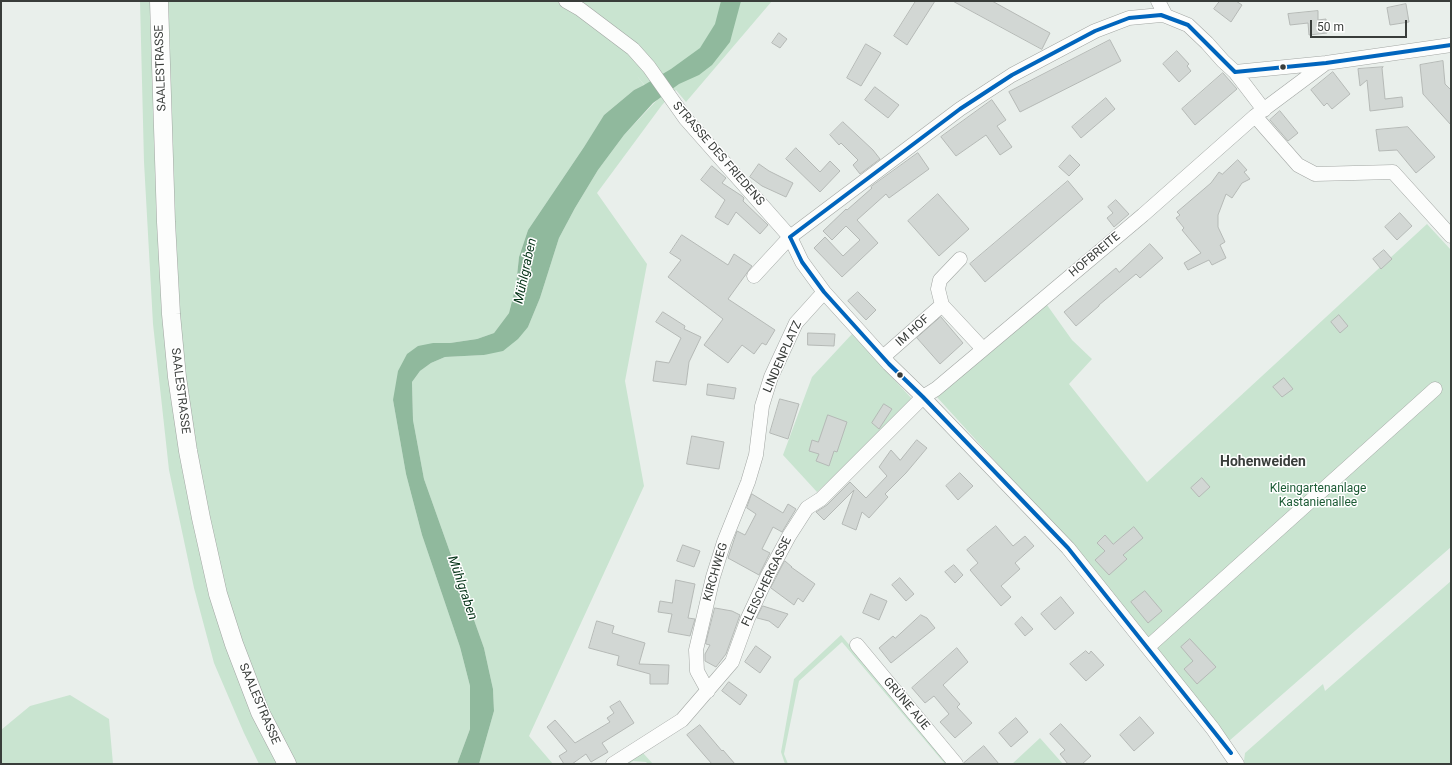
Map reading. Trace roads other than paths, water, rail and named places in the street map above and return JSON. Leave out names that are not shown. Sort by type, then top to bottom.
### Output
[{"type":"street","name":"SAALESTRASSE","points":[[159,1],[171,314],[177,377],[188,451],[201,518],[220,601],[234,644],[260,712],[286,764]]},
{"type":"street","name":"STRASSE DES FRIEDENS","points":[[566,1],[580,9],[633,49],[649,67],[685,118],[790,237],[802,262],[824,292],[883,358],[924,397],[1068,548],[1213,728],[1234,758]]},
{"type":"street","points":[[1158,1],[1166,16]]},
{"type":"street","points":[[754,276],[790,237],[960,109],[1012,75],[1094,31],[1129,18],[1161,15],[1188,25],[1235,72],[1259,113],[1298,165],[1315,174],[1393,172],[1451,236]]},
{"type":"street","points":[[1235,72],[1326,63],[1451,45]]},
{"type":"street","points":[[1259,113],[1326,63]]},
{"type":"street","name":"HOFBREITE","points":[[924,397],[936,389],[1143,215],[1259,113]]},
{"type":"street","points":[[960,260],[940,280],[938,289],[942,305],[983,349]]},
{"type":"street","name":"LINDENPLATZ","points":[[756,455],[762,406],[771,377],[796,323],[824,292]]},
{"type":"street","name":"IM HOF","points":[[883,358],[942,305]]},
{"type":"street","points":[[1148,647],[1435,389]]},
{"type":"street","name":"FLEISCHERGASSE","points":[[614,764],[682,720],[708,691],[732,662],[748,618],[768,575],[789,536],[808,508],[829,491],[924,397]]},
{"type":"street","name":"KIRCHWEG","points":[[708,691],[697,671],[696,650],[713,577],[724,542],[748,482],[756,455]]},
{"type":"street","name":"GRÜNE AUE","points":[[857,645],[956,764]]},
{"type":"water","name":"Mühlgraben","points":[[721,1],[741,1],[730,42],[712,65],[699,75],[679,84],[653,103],[624,135],[598,170],[559,238],[540,298],[528,327],[518,339],[503,351],[484,355],[445,357],[431,363],[420,371],[412,382],[413,420],[424,479],[484,648],[493,689],[494,711],[479,764],[457,764],[470,729],[470,686],[460,647],[422,535],[406,474],[393,400],[398,371],[407,354],[418,346],[433,343],[450,343],[477,339],[494,333],[509,313],[516,285],[519,257],[528,230],[604,115],[634,90],[671,69],[700,48],[715,24]]},
{"type":"district","name":"Hohenweiden","points":[[1263,462]]},
{"type":"park label","name":"Kleingartenanlage Kastanienallee","points":[[1318,496]]}]
